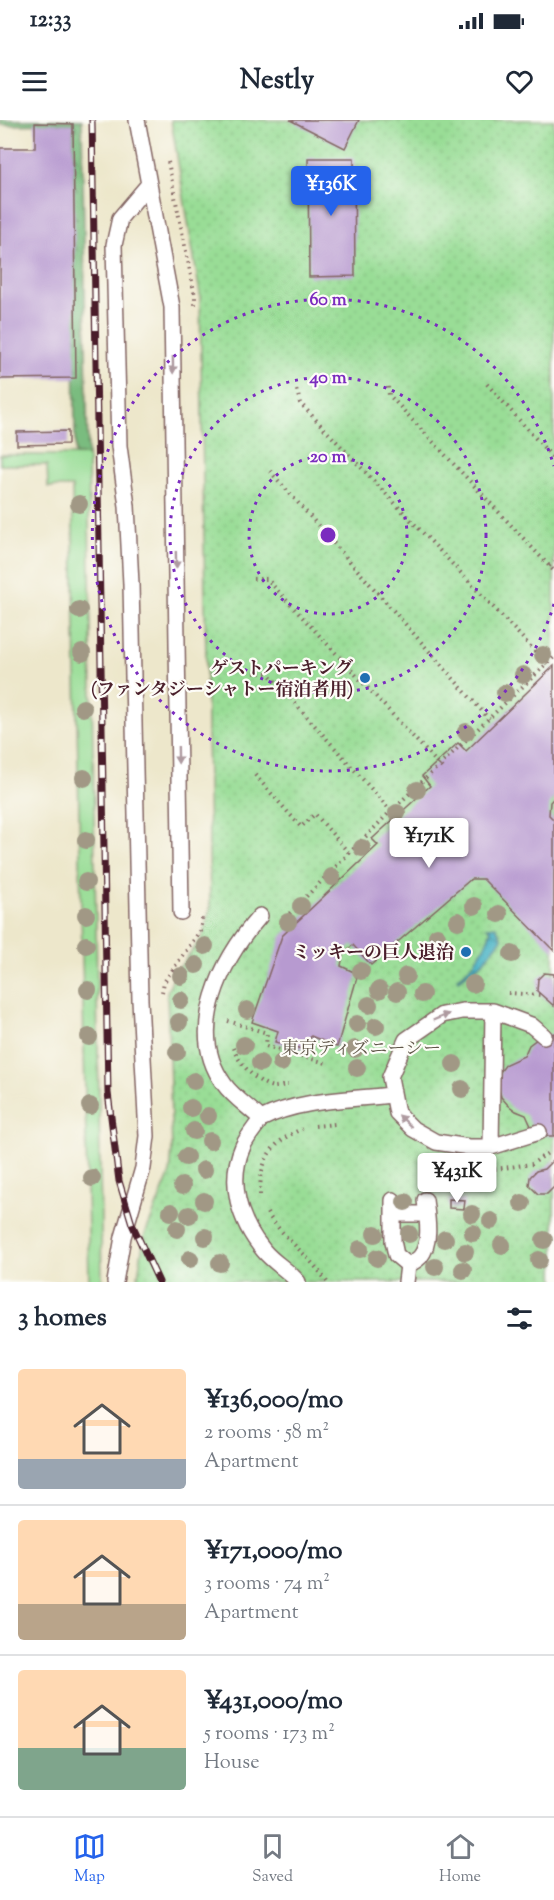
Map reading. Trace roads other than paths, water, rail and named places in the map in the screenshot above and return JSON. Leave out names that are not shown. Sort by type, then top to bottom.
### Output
[{"type":"lane","points":[[138,122],[172,307],[181,912]]},
{"type":"lane","points":[[116,1282],[123,1237],[143,1168],[147,1136],[140,1000],[131,584],[127,506],[119,446],[114,245],[120,218],[148,185]]},
{"type":"lane","points":[[260,916],[241,937],[225,965],[208,1019],[207,1039],[212,1062],[225,1085],[261,1119]]},
{"type":"lane","points":[[539,1132],[491,1147],[469,1147],[436,1142],[413,1129],[397,1113],[390,1077],[406,1040],[442,1015],[462,1011],[493,1011],[531,1025],[544,1036]]},
{"type":"lane","points":[[491,1147],[493,1011]]},
{"type":"lane","points":[[298,1282],[291,1273],[265,1252],[249,1228],[237,1199],[235,1184],[237,1164],[243,1145],[261,1119],[278,1111],[392,1095]]},
{"type":"lane","points":[[406,1282],[408,1265],[420,1257],[426,1243],[426,1207],[393,1207],[393,1241],[396,1255],[408,1265]]},
{"type":"water","points":[[496,926],[502,939],[482,963],[459,980],[457,978],[473,964],[486,944],[491,930],[487,927]]},
{"type":"railway","points":[[92,120],[108,1093],[119,1181],[132,1224],[159,1282]]},
{"type":"place","name":"ゲストパーキング (ファンタジーシャトー宿泊者用)","points":[[365,678]]},
{"type":"place","name":"ミッキーの巨人退治","points":[[466,952]]},
{"type":"park label","name":"東京ディズニーシー","points":[[361,1048]]}]
